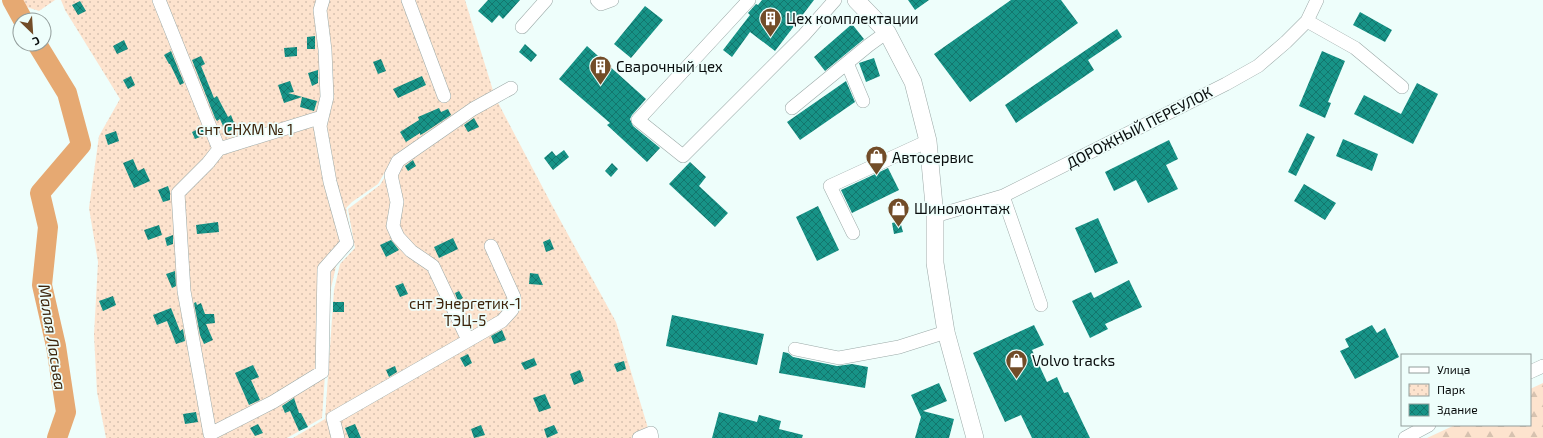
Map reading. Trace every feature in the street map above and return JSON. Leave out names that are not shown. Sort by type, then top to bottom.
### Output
[{"type":"main road","points":[[856,0],[887,32],[913,82],[928,141],[935,216],[935,263],[946,332],[975,438]]},
{"type":"street","points":[[159,0],[219,149]]},
{"type":"street","points":[[322,117],[219,149],[208,163],[178,193],[184,291],[210,434],[273,402],[322,372],[324,269],[347,243],[330,182],[320,126],[327,97],[325,50],[320,10],[323,0]]},
{"type":"street","points":[[408,0],[444,96]]},
{"type":"street","points":[[522,27],[546,0]]},
{"type":"street","points":[[597,0],[601,4],[612,0]]},
{"type":"street","points":[[749,0],[638,120],[683,156],[804,34],[835,0]]},
{"type":"street","name":"ДОРОЖНЫЙ ПЕРЕУЛОК","points":[[935,216],[1003,196],[1226,84],[1258,66],[1286,42],[1307,20],[1317,0]]},
{"type":"street","points":[[1307,20],[1355,48],[1402,87]]},
{"type":"street","points":[[792,108],[887,32]]},
{"type":"street","points":[[847,63],[864,101]]},
{"type":"street","points":[[468,340],[433,266],[411,252],[398,237],[393,226],[397,202],[392,175],[398,161],[473,109],[511,88]]},
{"type":"street","points":[[854,234],[830,186],[928,141]]},
{"type":"street","points":[[1003,196],[1041,305]]},
{"type":"street","points":[[338,438],[333,418],[502,321],[512,310],[514,297],[491,246]]},
{"type":"street","points":[[795,349],[839,358],[899,347],[946,332]]},
{"type":"street","points":[[1531,372],[1543,366]]},
{"type":"street","points":[[1405,438],[1428,426]]},
{"type":"street","points":[[639,438],[651,433],[652,438]]},
{"type":"green space","points":[[20,0],[55,0],[39,11],[24,6]]},
{"type":"green space","name":"снт СНХМ № 1","points":[[61,0],[465,0],[495,97],[616,322],[651,438],[293,438],[325,419],[334,290],[340,264],[355,248],[348,209],[380,185],[392,165],[389,165],[378,184],[346,208],[353,246],[337,262],[331,288],[322,418],[287,438],[106,438],[97,392],[94,335],[98,262],[89,208],[99,136],[120,99],[65,10]]},
{"type":"green space","points":[[1543,383],[1543,438],[1427,438],[1453,426],[1531,426],[1531,389]]},
{"type":"building","points":[[488,0],[520,0],[503,19],[499,15],[492,23],[478,11]]},
{"type":"building","name":"Цех комплектации","points":[[762,0],[814,0],[775,51],[750,32],[732,57],[723,50],[750,15],[748,13]]},
{"type":"building","points":[[908,0],[929,0],[915,10]]},
{"type":"building","points":[[1011,0],[1061,0],[1078,23],[970,102],[934,54]]},
{"type":"building","points":[[80,1],[86,11],[78,15],[72,5]]},
{"type":"building","points":[[645,6],[663,20],[631,58],[614,44]]},
{"type":"building","points":[[1360,12],[1392,30],[1385,42],[1353,25]]},
{"type":"building","points":[[852,24],[864,39],[825,71],[814,57]]},
{"type":"building","points":[[1117,29],[1122,37],[1088,60],[1094,70],[1016,123],[1005,105]]},
{"type":"building","points":[[315,36],[315,49],[307,49],[307,37]]},
{"type":"building","points":[[124,40],[128,49],[117,54],[113,46]]},
{"type":"building","points":[[525,44],[537,55],[531,62],[519,52]]},
{"type":"building","name":"Сварочный цех","points":[[587,46],[646,99],[630,119],[633,126],[660,148],[647,162],[607,125],[610,123],[559,79]]},
{"type":"building","points":[[297,47],[297,56],[285,57],[284,48]]},
{"type":"building","points":[[171,51],[184,83],[180,85],[164,55]]},
{"type":"building","points":[[1322,51],[1345,61],[1328,102],[1331,103],[1325,118],[1299,106]]},
{"type":"building","points":[[201,56],[205,64],[201,66],[214,98],[217,96],[228,117],[231,115],[236,128],[226,133],[220,119],[217,121],[215,118],[192,60]]},
{"type":"building","points":[[874,58],[880,76],[866,82],[859,63]]},
{"type":"building","points":[[381,59],[386,71],[378,74],[373,62]]},
{"type":"building","points":[[318,70],[318,83],[312,86],[308,73]]},
{"type":"building","points":[[131,76],[135,85],[128,89],[123,80]]},
{"type":"building","points":[[422,76],[426,85],[398,98],[393,89]]},
{"type":"building","points":[[290,81],[294,92],[288,93],[317,101],[314,111],[300,107],[302,97],[284,103],[278,85]]},
{"type":"building","points":[[846,81],[855,102],[800,140],[787,122]]},
{"type":"building","points":[[1417,83],[1438,94],[1413,144],[1354,114],[1364,95],[1401,114]]},
{"type":"building","points":[[439,108],[441,112],[448,109],[451,115],[424,133],[420,135],[420,133],[406,142],[400,132],[419,120],[418,117]]},
{"type":"building","points":[[474,118],[479,127],[468,132],[464,125]]},
{"type":"building","points":[[202,127],[205,135],[195,139],[192,132]]},
{"type":"building","points":[[116,131],[119,141],[108,145],[105,135]]},
{"type":"building","points":[[1307,133],[1315,137],[1296,176],[1288,172]]},
{"type":"building","points":[[1343,139],[1378,154],[1372,171],[1336,156]]},
{"type":"building","points":[[1169,140],[1178,159],[1166,165],[1178,189],[1148,203],[1136,180],[1114,191],[1105,172]]},
{"type":"building","points":[[564,150],[569,157],[553,170],[544,158],[552,151],[556,156]]},
{"type":"building","points":[[133,159],[138,171],[144,168],[150,181],[134,188],[123,163]]},
{"type":"building","points":[[413,160],[416,166],[408,171],[405,166]]},
{"type":"building","points":[[690,162],[706,177],[699,186],[728,213],[715,227],[669,184]]},
{"type":"building","points":[[612,163],[618,169],[611,177],[605,171]]},
{"type":"building","points":[[888,168],[899,190],[852,213],[841,190]]},
{"type":"building","points":[[1304,184],[1336,203],[1325,220],[1294,201]]},
{"type":"building","points":[[168,186],[170,200],[163,202],[158,190]]},
{"type":"building","points":[[818,206],[839,250],[817,261],[796,217]]},
{"type":"building","points":[[1098,218],[1118,263],[1095,273],[1075,228]]},
{"type":"building","points":[[900,221],[903,232],[894,234],[892,223]]},
{"type":"building","points":[[218,222],[219,232],[197,234],[196,225]]},
{"type":"building","points":[[159,225],[162,235],[148,240],[144,230]]},
{"type":"building","points":[[173,235],[173,244],[167,246],[165,238]]},
{"type":"building","points":[[453,238],[458,249],[439,258],[434,247]]},
{"type":"building","points":[[550,239],[554,249],[546,252],[543,242]]},
{"type":"building","points":[[391,240],[399,250],[386,257],[380,245]]},
{"type":"building","points":[[175,271],[176,286],[172,288],[166,274]]},
{"type":"building","points":[[530,273],[538,274],[543,285],[529,284]]},
{"type":"building","points":[[1129,280],[1142,307],[1105,324],[1108,329],[1090,338],[1072,301],[1091,292],[1094,298]]},
{"type":"building","points":[[403,283],[408,294],[400,297],[395,286]]},
{"type":"building","points":[[459,291],[463,298],[458,301],[455,293]]},
{"type":"building","points":[[113,296],[116,305],[103,311],[99,301]]},
{"type":"building","points":[[196,302],[197,305],[201,303],[205,314],[214,314],[215,323],[206,324],[213,340],[204,344],[200,335],[194,303]]},
{"type":"building","points":[[333,302],[344,302],[344,312],[333,312]]},
{"type":"building","points":[[171,308],[180,331],[183,329],[185,341],[176,344],[167,321],[157,325],[153,315]]},
{"type":"building","points":[[672,315],[764,334],[757,365],[666,346]]},
{"type":"building","name":"Volvo tracks","points":[[1034,325],[1044,345],[1032,350],[1047,382],[1057,377],[1064,393],[1068,392],[1090,438],[1032,438],[1021,415],[1005,422],[973,353]]},
{"type":"building","points":[[1372,325],[1377,333],[1385,328],[1399,357],[1355,379],[1340,351],[1349,347],[1345,339]]},
{"type":"building","points":[[502,330],[506,340],[494,344],[491,336]]},
{"type":"building","points":[[783,352],[788,353],[793,357],[837,366],[852,364],[868,367],[865,388],[779,373]]},
{"type":"building","points":[[468,354],[472,363],[465,367],[460,358]]},
{"type":"building","points":[[534,358],[537,365],[525,370],[521,363]]},
{"type":"building","points":[[624,361],[626,369],[617,372],[614,364]]},
{"type":"building","points":[[253,365],[259,377],[251,380],[260,400],[249,405],[235,373]]},
{"type":"building","points":[[395,366],[397,372],[389,377],[386,370]]},
{"type":"building","points":[[580,370],[584,381],[574,385],[570,374]]},
{"type":"building","points":[[939,383],[947,401],[923,411],[954,419],[949,438],[915,438],[921,417],[911,395]]},
{"type":"building","points":[[545,394],[551,408],[539,412],[533,398]]},
{"type":"building","points":[[294,398],[299,413],[301,413],[308,427],[299,431],[290,411],[285,413],[282,406]]},
{"type":"building","points":[[196,412],[198,422],[185,424],[183,414]]},
{"type":"building","points":[[719,412],[757,422],[759,415],[781,421],[779,429],[803,435],[802,438],[712,438]]},
{"type":"building","points":[[258,424],[263,433],[255,436],[250,428]]},
{"type":"building","points":[[355,424],[361,438],[349,438],[345,428]]},
{"type":"building","points":[[481,425],[485,435],[474,438],[471,429]]},
{"type":"building","points":[[554,425],[558,433],[547,438],[544,429]]},
{"type":"waterway","name":"Малая Ласьва","points":[[12,0],[19,12]]},
{"type":"waterway","name":"Малая Ласьва","points":[[42,52],[67,93],[81,145],[40,193],[48,227],[42,285],[56,346],[66,412],[57,438]]},
{"type":"place","name":"Цех комплектации","points":[[771,38]]},
{"type":"place","name":"Сварочный цех","points":[[600,86]]},
{"type":"place","name":"Автосервис","points":[[877,176]]},
{"type":"place","name":"Шиномонтаж","points":[[899,228]]},
{"type":"place","name":"Volvo tracks","points":[[1016,380]]},
{"type":"park label","name":"снт Энергетик-1 ТЭЦ-5","points":[[465,312]]}]
